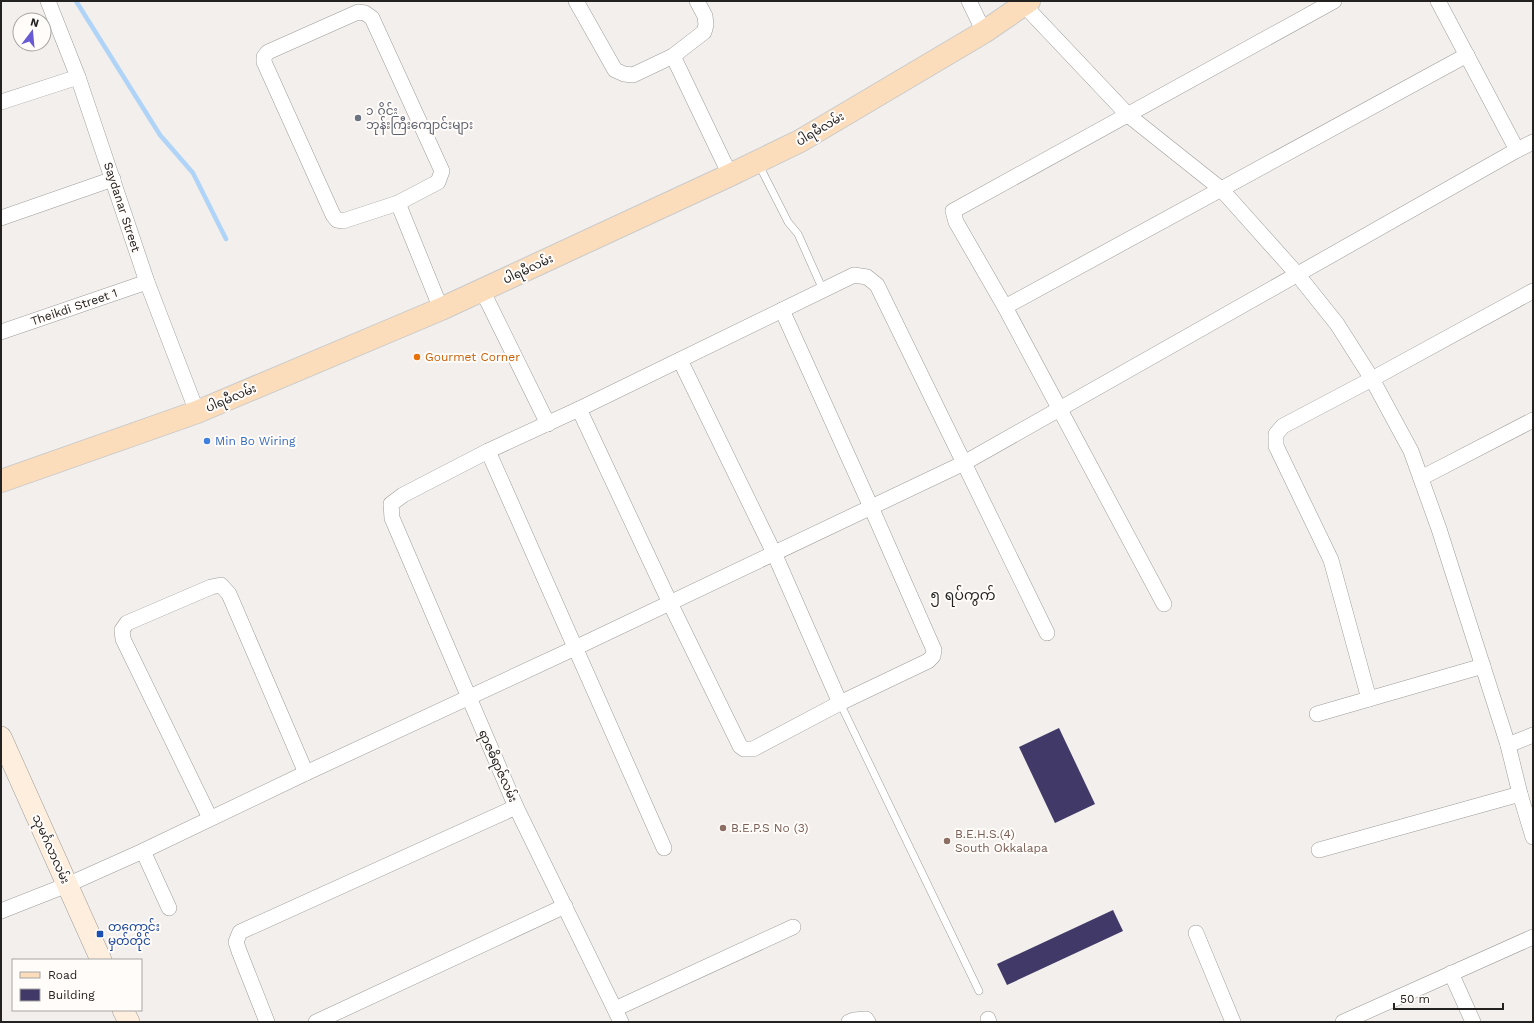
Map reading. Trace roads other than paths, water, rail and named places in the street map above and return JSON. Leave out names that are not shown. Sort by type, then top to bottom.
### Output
[{"type":"main road","name":"ပါရမီလမ်း","points":[[1,481],[197,412],[441,309],[730,175],[790,147],[984,32],[1027,3]]},
{"type":"main road","name":"သုမင်္ဂလာလမ်း","points":[[1,737],[101,959]]},
{"type":"main road","points":[[124,1011],[129,1022]]},
{"type":"street","name":"Saydanar Street","points":[[48,1],[78,77],[147,282],[197,412]]},
{"type":"street","points":[[576,1],[615,70],[624,74],[633,75],[673,56],[704,32],[706,25],[705,16],[697,1]]},
{"type":"street","points":[[969,1],[984,32]]},
{"type":"street","points":[[1164,604],[1005,307],[956,222],[953,212],[1334,1]]},
{"type":"street","points":[[1438,1],[1517,150]]},
{"type":"street","points":[[1027,3],[1128,115],[1221,189],[1297,274],[1337,324],[1372,380],[1411,451],[1421,478],[1439,529],[1508,745],[1520,794],[1533,836]]},
{"type":"street","points":[[358,12],[365,13],[372,18],[442,171],[438,182],[398,203],[343,221],[337,220],[333,215],[264,62],[264,57],[268,52],[358,12]]},
{"type":"street","points":[[1005,307],[1467,55]]},
{"type":"street","points":[[673,56],[730,175]]},
{"type":"street","points":[[1,102],[78,77]]},
{"type":"street","points":[[1,910],[67,886],[143,851],[210,818],[575,648],[964,463],[1533,142]]},
{"type":"street","points":[[1,218],[113,179]]},
{"type":"street","points":[[398,203],[441,309]]},
{"type":"street","points":[[664,848],[488,451],[548,424],[854,275],[867,277],[877,285],[1048,633]]},
{"type":"street","name":"Theikdi Street 1","points":[[1,332],[147,282]]},
{"type":"street","points":[[482,290],[548,424]]},
{"type":"street","points":[[1369,699],[1331,560],[1276,446],[1276,434],[1283,426],[1372,380],[1533,292]]},
{"type":"street","points":[[579,409],[670,603],[740,746],[744,749],[753,749],[840,703],[928,660],[933,656],[934,650],[872,507],[782,310]]},
{"type":"street","points":[[680,360],[774,553],[840,703]]},
{"type":"street","points":[[1421,478],[1533,420]]},
{"type":"street","name":"ရာဇဓိရာဇ်လမ်း","points":[[488,451],[403,496],[391,504],[392,518],[516,807],[618,1016]]},
{"type":"street","points":[[210,818],[123,639],[122,630],[127,623],[211,587],[221,585],[228,594],[306,773]]},
{"type":"street","points":[[1317,714],[1483,666]]},
{"type":"street","points":[[1508,745],[1533,735]]},
{"type":"street","points":[[1319,850],[1520,794]]},
{"type":"street","points":[[267,1022],[238,951],[236,942],[240,932],[516,807]]},
{"type":"street","points":[[143,851],[169,908]]},
{"type":"street","points":[[316,1022],[565,906]]},
{"type":"street","points":[[618,1016],[793,927]]},
{"type":"street","points":[[1196,933],[1233,1022]]},
{"type":"street","points":[[1349,1021],[1451,972],[1533,937]]},
{"type":"street","points":[[1451,972],[1473,1022]]},
{"type":"street","points":[[850,1022],[854,1020],[866,1019],[868,1022]]},
{"type":"lane","points":[[757,162],[788,222],[798,234],[823,291]]},
{"type":"lane","points":[[840,703],[979,991]]},
{"type":"waterway","points":[[76,1],[160,135],[193,173],[226,239]]},
{"type":"place","name":"၁ ဝိုင်း ဘုန်းကြီးကျောင်းများ","points":[[358,118]]},
{"type":"place","name":"Gourmet Corner","points":[[417,357]]},
{"type":"place","name":"Min Bo Wiring","points":[[207,441]]},
{"type":"place","name":"B.E.P.S No (3)","points":[[723,828]]},
{"type":"place","name":"B.E.H.S.(4) South Okkalapa","points":[[947,841]]},
{"type":"place","name":"တကောင်း မှတ်တိုင်","points":[[100,934]]},
{"type":"district","name":"၅ ရပ်ကွက်","points":[[963,595]]}]
